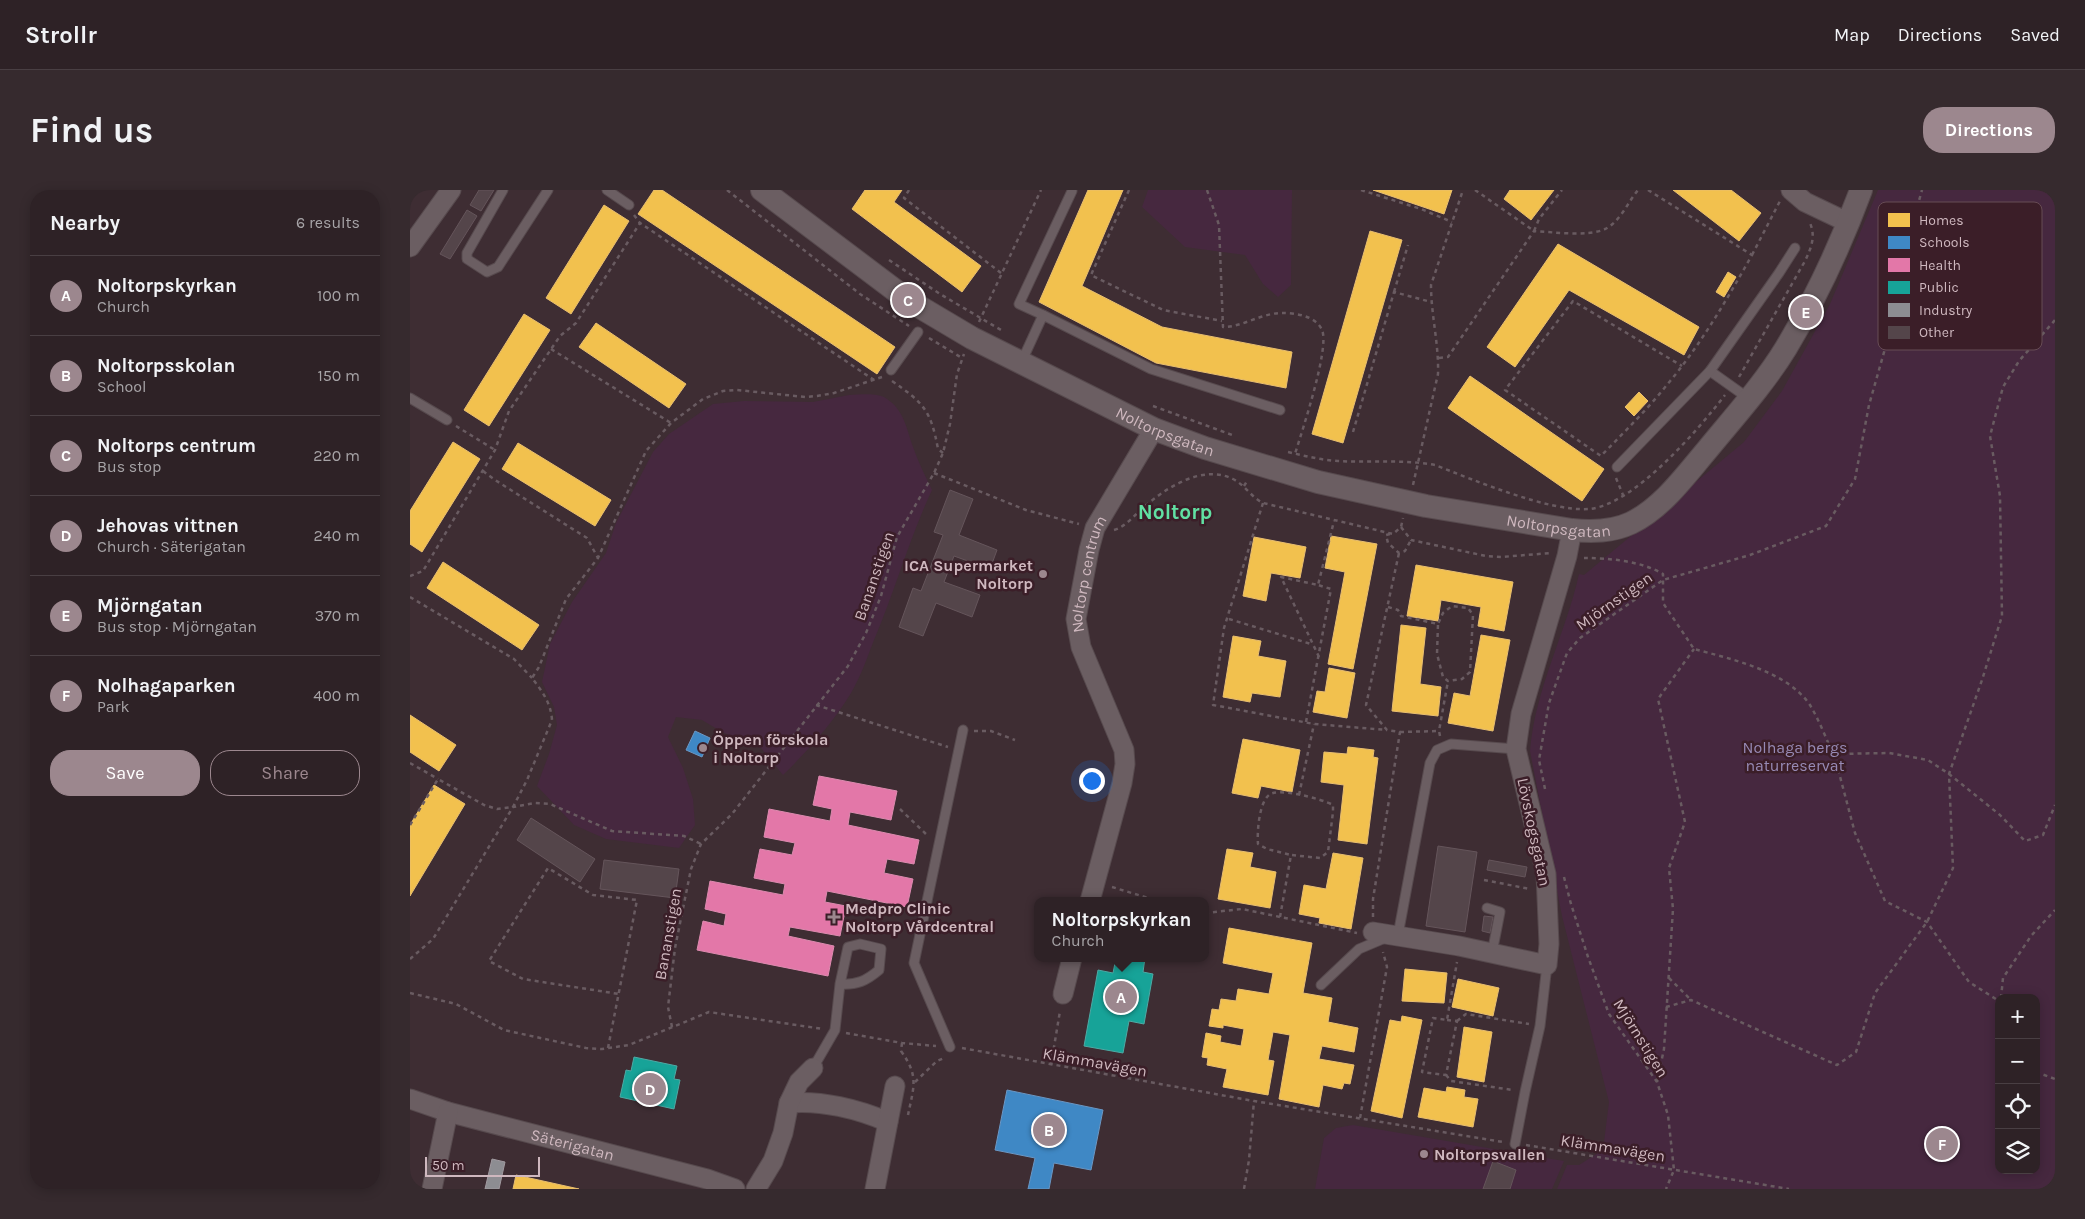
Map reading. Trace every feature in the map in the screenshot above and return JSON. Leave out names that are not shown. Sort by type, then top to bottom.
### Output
[{"type":"street","points":[[410,247],[451,190]]},
{"type":"street","name":"Noltorpsgatan","points":[[762,190],[908,300],[967,348],[1021,364],[1154,429],[1205,448],[1318,482],[1426,506],[1572,530],[1593,532],[1624,526],[1647,512],[1676,488],[1740,393]]},
{"type":"street","points":[[1740,393],[1786,348],[1814,296],[1849,223],[1861,190]]},
{"type":"street","points":[[1788,195],[1849,223]]},
{"type":"street","name":"Noltorp centrum","points":[[1093,892],[1122,783],[1125,764],[1124,750],[1081,647],[1076,619],[1089,550],[1096,528],[1154,429]]},
{"type":"street","name":"Lövskogsgatan","points":[[1547,965],[1549,944],[1546,874],[1516,749],[1521,714],[1567,556],[1572,530]]},
{"type":"street","points":[[1385,936],[1460,946],[1547,965]]},
{"type":"street","points":[[1063,994],[1071,962]]},
{"type":"street","points":[[756,1189],[764,1179],[773,1161],[789,1103],[799,1082],[813,1068]]},
{"type":"street","points":[[876,1189],[895,1086]]},
{"type":"street","name":"Säterigatan","points":[[410,1099],[448,1112],[689,1174],[735,1189]]},
{"type":"street","points":[[789,1103],[806,1101],[869,1114],[888,1122]]},
{"type":"street","points":[[432,1189],[448,1112]]},
{"type":"lane","points":[[503,190],[467,253],[467,259],[486,272],[498,268],[548,190]]},
{"type":"lane","points":[[607,190],[629,205]]},
{"type":"lane","points":[[1072,191],[1019,304],[1151,369],[1280,410]]},
{"type":"lane","points":[[1617,466],[1710,370],[1779,273],[1794,248]]},
{"type":"lane","points":[[1021,364],[1043,315]]},
{"type":"lane","points":[[891,370],[918,332]]},
{"type":"lane","points":[[1710,370],[1740,393]]},
{"type":"lane","points":[[410,398],[446,420]]},
{"type":"lane","points":[[952,1050],[914,963],[963,730]]},
{"type":"lane","points":[[1321,985],[1358,949],[1385,936],[1430,764],[1437,750],[1442,746],[1451,744],[1516,749]]},
{"type":"lane","points":[[1487,908],[1500,912],[1492,953]]},
{"type":"lane","points":[[813,1068],[835,1030],[840,984],[848,947],[860,944],[881,949],[879,970],[870,978],[855,985],[840,984]]},
{"type":"lane","points":[[1515,1144],[1540,1026],[1547,965]]},
{"type":"path","points":[[727,190],[860,294],[918,332],[967,348]]},
{"type":"path","points":[[909,190],[904,198],[1001,273]]},
{"type":"path","name":"Bananstigen","points":[[672,1027],[668,1007],[674,948],[691,869],[702,844],[732,814],[848,666],[866,633],[881,596],[897,537],[934,473],[943,453],[950,424],[957,374],[967,348],[1041,190]]},
{"type":"path","points":[[1129,190],[1091,275],[1163,310],[1222,321]]},
{"type":"path","points":[[1207,190],[1219,226],[1222,327],[1232,327],[1280,313],[1296,314],[1312,319],[1322,330],[1324,340],[1320,365],[1295,454]]},
{"type":"path","points":[[1361,190],[1452,222]]},
{"type":"path","points":[[1413,486],[1438,374],[1439,358],[1431,302],[1431,285],[1463,190]]},
{"type":"path","points":[[1475,190],[1534,231],[1584,233],[1605,229],[1614,222],[1638,190]]},
{"type":"path","points":[[1439,358],[1448,357],[1534,231],[1539,220],[1562,190]]},
{"type":"path","points":[[1648,190],[1752,255]]},
{"type":"path","points":[[1682,366],[1573,301],[1505,390],[1601,456],[1649,406],[1682,366],[1717,318],[1782,197],[1788,195]]},
{"type":"path","points":[[629,205],[640,224],[875,380]]},
{"type":"path","points":[[1287,452],[1310,458],[1338,461],[1419,462],[1435,465],[1539,501],[1580,509],[1609,504],[1636,488],[1702,425],[1740,393],[1741,374],[1806,261],[1812,245],[1814,232],[1810,223],[1804,217]]},
{"type":"path","points":[[410,576],[423,571],[495,450],[509,411],[550,349],[560,336],[576,323],[640,224]]},
{"type":"path","points":[[1353,432],[1408,245]]},
{"type":"path","points":[[1394,292],[1431,302]]},
{"type":"path","points":[[2042,335],[2055,320]]},
{"type":"path","points":[[550,349],[671,423]]},
{"type":"path","name":"Mjörnstigen","points":[[1546,795],[1539,760],[1549,703],[1567,653],[1580,638],[1663,580],[1750,555],[1826,526],[1855,479],[1869,405],[1885,350]]},
{"type":"path","points":[[1668,978],[1691,1000],[1837,1065],[1856,1052],[1875,993],[1927,922],[1954,868],[1949,774],[2002,616],[2000,496],[1990,436],[2003,387],[2019,361],[2029,350]]},
{"type":"path","points":[[532,678],[539,667],[566,599],[598,558],[646,451],[671,423],[703,399],[723,391],[737,390],[805,397],[817,396],[885,376],[922,403],[934,427],[938,450],[943,453]]},
{"type":"path","points":[[446,420],[495,450]]},
{"type":"path","points":[[1244,486],[1255,463]]},
{"type":"path","points":[[483,471],[587,538],[598,558]]},
{"type":"path","points":[[934,473],[1026,510],[1096,528],[1114,530],[1123,527],[1163,491],[1203,474],[1216,473],[1233,479],[1244,486],[1253,498],[1263,503],[1393,534]]},
{"type":"path","points":[[1263,503],[1229,620],[1224,628],[1213,705],[1314,724],[1400,732],[1439,731]]},
{"type":"path","points":[[1318,585],[1334,521]]},
{"type":"path","points":[[1399,553],[1388,543],[1386,535],[1393,534],[1401,527],[1411,540],[1486,556],[1501,557],[1550,553],[1601,558],[1652,567],[1663,574],[1662,603],[1694,649],[1740,661],[1792,685],[1810,705],[1834,754],[1855,833],[1886,901],[1927,922],[1969,982],[1995,998]]},
{"type":"path","points":[[1399,553],[1405,551],[1411,540]]},
{"type":"path","points":[[1387,730],[1366,705],[1399,553]]},
{"type":"path","points":[[1306,722],[1331,589],[1281,578],[1318,656]]},
{"type":"path","points":[[410,598],[514,658],[532,678],[552,711],[552,720],[514,807],[433,939],[410,959]]},
{"type":"path","points":[[1388,606],[1398,610],[1401,616],[1438,624]]},
{"type":"path","points":[[1452,606],[1468,608],[1473,615],[1470,672],[1462,679],[1448,681],[1442,677],[1437,654],[1438,624],[1443,613],[1452,606]]},
{"type":"path","points":[[1229,620],[1312,645]]},
{"type":"path","points":[[1657,1082],[1664,1049],[1673,902],[1670,868],[1685,822],[1658,699],[1694,649]]},
{"type":"path","points":[[1442,746],[1439,731],[1448,681]]},
{"type":"path","points":[[816,705],[949,747]]},
{"type":"path","points":[[1299,795],[1314,724]]},
{"type":"path","points":[[963,730],[992,731],[1015,740]]},
{"type":"path","points":[[1360,1118],[1387,968],[1382,952],[1385,936],[1373,899],[1400,732]]},
{"type":"path","points":[[1834,754],[1889,753],[1928,760],[1949,774],[2000,815],[2025,841],[2043,835],[2055,805]]},
{"type":"path","points":[[410,763],[484,805],[497,809],[534,803],[550,804],[612,831],[684,836],[702,844]]},
{"type":"path","points":[[410,825],[438,779]]},
{"type":"path","points":[[1270,793],[1299,795],[1326,801],[1333,805],[1334,812],[1328,852],[1320,858],[1291,855],[1267,849],[1258,844],[1257,832],[1264,800],[1270,793]]},
{"type":"path","points":[[900,809],[938,845]]},
{"type":"path","points":[[1280,917],[1291,855]]},
{"type":"path","points":[[608,1048],[619,994],[638,900],[592,895],[548,868],[489,961],[523,979],[619,994]]},
{"type":"path","name":"Mjörnstigen","points":[[1564,876],[1571,904],[1609,1014],[1657,1082],[1668,1115],[1674,1170],[1666,1189]]},
{"type":"path","points":[[1484,880],[1546,892]]},
{"type":"path","points":[[1093,892],[1129,897]]},
{"type":"path","points":[[1209,913],[1242,909],[1350,932],[1385,936]]},
{"type":"path","points":[[2001,994],[2003,978],[2031,936],[2055,910]]},
{"type":"path","points":[[1447,1020],[1460,946]]},
{"type":"path","name":"Klämmavägen","points":[[410,993],[456,1004],[504,1030],[586,1048],[608,1048],[629,1045],[709,1012],[835,1030],[902,1044],[952,1050],[964,1048],[1051,1066],[1254,1101],[1789,1189]]},
{"type":"path","points":[[1051,1066],[1063,994]]},
{"type":"path","points":[[1666,1007],[1691,1000]]},
{"type":"path","points":[[1446,1075],[1457,1021],[1466,1014],[1540,1026]]},
{"type":"path","points":[[1457,1021],[1433,1018],[1422,1072],[1446,1075],[1451,1081],[1525,1092]]},
{"type":"path","points":[[952,1050],[964,1048]]},
{"type":"path","points":[[915,1082],[937,1061],[946,1057]]},
{"type":"path","points":[[2040,1073],[2055,1079]]},
{"type":"path","points":[[1244,1189],[1249,1160],[1254,1101]]},
{"type":"green space","points":[[1148,190],[1292,190],[1291,285],[1278,297],[1263,284],[1245,255],[1185,247],[1142,207]]},
{"type":"green space","name":"Nolhaga bergs naturreservat","points":[[1878,190],[2055,190],[2055,1189],[1557,1189],[1567,1165],[1579,1165],[1603,1150],[1609,1102],[1562,916],[1530,751],[1538,705],[1567,618],[1579,574],[1584,575],[1744,442],[1782,391],[1830,304]]},
{"type":"green space","points":[[849,395],[879,395],[893,404],[904,421],[917,458],[932,490],[855,687],[820,736],[783,775],[761,748],[722,732],[702,720],[676,717],[668,737],[683,768],[693,799],[695,825],[679,848],[606,839],[574,825],[537,786],[557,725],[554,707],[542,682],[550,644],[572,602],[606,553],[616,523],[653,452],[669,434],[713,404],[744,401],[813,402]]},
{"type":"green space","name":"Noltorpsvallen","points":[[1353,1125],[1564,1161],[1552,1189],[1315,1189],[1324,1138],[1336,1128]]},
{"type":"building: Homes","points":[[654,190],[662,190],[895,347],[877,374],[638,214]]},
{"type":"building: Homes","points":[[865,190],[902,190],[894,202],[981,266],[962,292],[852,209]]},
{"type":"building: Homes","points":[[1088,190],[1123,190],[1082,286],[1162,327],[1292,352],[1286,388],[1156,363],[1039,302]]},
{"type":"building: Homes","points":[[1373,190],[1452,190],[1444,214]]},
{"type":"building: Homes","points":[[1510,190],[1554,190],[1531,220],[1504,199]]},
{"type":"building: Homes","points":[[1673,190],[1731,190],[1761,213],[1739,241]]},
{"type":"building: Homes","points":[[604,205],[629,221],[571,314],[546,298]]},
{"type":"building: Homes","points":[[1370,231],[1402,240],[1343,443],[1312,434]]},
{"type":"building: Homes","points":[[1558,244],[1699,327],[1684,355],[1569,290],[1515,367],[1487,347]]},
{"type":"building: Homes","points":[[1728,272],[1736,277],[1724,297],[1716,292]]},
{"type":"building: Homes","points":[[524,314],[550,330],[489,426],[464,410]]},
{"type":"building: Homes","points":[[596,323],[686,384],[669,408],[579,347]]},
{"type":"building: Homes","points":[[1470,376],[1604,469],[1582,501],[1448,408]]},
{"type":"building: Homes","points":[[1639,392],[1648,401],[1634,416],[1625,407]]},
{"type":"building: Homes","points":[[453,442],[480,459],[422,552],[410,544],[410,511]]},
{"type":"building: Homes","points":[[518,443],[611,500],[595,526],[502,469]]},
{"type":"building: Homes","points":[[1331,536],[1377,544],[1353,669],[1328,664],[1345,572],[1325,568]]},
{"type":"building: Homes","points":[[1254,537],[1306,547],[1300,578],[1271,573],[1266,601],[1243,596]]},
{"type":"building: Homes","points":[[443,562],[539,625],[522,650],[427,588]]},
{"type":"building: Homes","points":[[1416,565],[1513,582],[1504,631],[1478,626],[1481,607],[1441,600],[1438,621],[1407,616]]},
{"type":"building: Homes","points":[[1401,625],[1426,628],[1420,684],[1441,687],[1438,716],[1392,711]]},
{"type":"building: Homes","points":[[1481,635],[1510,640],[1493,731],[1448,723],[1454,693],[1470,696]]},
{"type":"building: Homes","points":[[1233,636],[1261,641],[1258,656],[1286,661],[1280,697],[1252,693],[1250,702],[1223,697]]},
{"type":"building: Homes","points":[[1329,668],[1355,673],[1347,718],[1313,712],[1317,691],[1325,692]]},
{"type":"building: Homes","points":[[410,715],[456,745],[439,771],[410,752]]},
{"type":"building: Homes","points":[[1243,739],[1300,750],[1292,792],[1261,786],[1258,798],[1232,793]]},
{"type":"building: Homes","points":[[1348,747],[1374,750],[1373,757],[1378,758],[1367,844],[1338,840],[1344,785],[1321,782],[1324,752],[1347,754]]},
{"type":"building: Homes","points":[[434,785],[465,804],[410,896],[410,825]]},
{"type":"building: Homes","points":[[1227,849],[1253,853],[1250,867],[1276,872],[1270,908],[1218,899]]},
{"type":"building: Homes","points":[[1333,853],[1363,858],[1351,929],[1319,923],[1320,918],[1299,914],[1304,885],[1326,889]]},
{"type":"building: Homes","points":[[1229,928],[1312,943],[1303,993],[1332,998],[1328,1022],[1358,1028],[1354,1052],[1322,1046],[1319,1059],[1354,1065],[1350,1084],[1344,1083],[1342,1089],[1323,1085],[1319,1107],[1279,1099],[1290,1035],[1273,1032],[1268,1060],[1274,1061],[1268,1095],[1223,1087],[1227,1069],[1207,1065],[1208,1058],[1202,1057],[1206,1033],[1221,1036],[1220,1042],[1241,1046],[1244,1029],[1223,1025],[1223,1028],[1209,1026],[1212,1009],[1219,1010],[1221,999],[1236,1001],[1238,989],[1269,994],[1273,973],[1223,963]]},
{"type":"building: Homes","points":[[1405,969],[1447,973],[1444,1003],[1402,1001]]},
{"type":"building: Homes","points":[[1458,979],[1499,988],[1493,1016],[1452,1007]]},
{"type":"building: Homes","points":[[1402,1016],[1422,1020],[1402,1118],[1371,1111],[1390,1020],[1401,1022]]},
{"type":"building: Homes","points":[[1464,1027],[1492,1032],[1484,1082],[1457,1077]]},
{"type":"building: Homes","points":[[1447,1087],[1465,1090],[1464,1097],[1478,1099],[1473,1127],[1418,1117],[1424,1088],[1446,1092]]},
{"type":"building: Homes","points":[[516,1175],[579,1189],[513,1189]]},
{"type":"building: Schools","points":[[695,731],[710,738],[702,757],[686,750]]},
{"type":"building: Schools","points":[[1007,1090],[1103,1110],[1091,1170],[1054,1163],[1049,1189],[1028,1189],[1035,1158],[995,1150]]},
{"type":"building: Health","points":[[819,776],[897,791],[891,820],[850,812],[848,825],[919,840],[914,864],[887,859],[884,873],[913,879],[907,907],[827,891],[825,902],[846,906],[840,936],[790,927],[788,936],[834,946],[828,976],[697,950],[703,921],[724,926],[726,914],[705,909],[710,881],[783,895],[785,884],[754,878],[760,849],[792,855],[795,843],[764,837],[769,809],[830,821],[832,809],[813,805]]},
{"type":"building: Public","points":[[1115,962],[1144,962],[1143,972],[1153,974],[1144,1024],[1129,1021],[1123,1053],[1084,1046],[1098,970],[1113,973]]},
{"type":"building: Public","points":[[634,1057],[677,1066],[674,1079],[680,1080],[674,1109],[620,1097],[626,1070],[631,1071]]},
{"type":"building: Industry","points":[[492,1159],[505,1162],[499,1189],[485,1189]]},
{"type":"building: Other","points":[[479,190],[494,190],[481,211],[470,205]]},
{"type":"building: Other","points":[[467,210],[477,216],[450,259],[440,254]]},
{"type":"building: Other","points":[[950,490],[973,499],[959,535],[997,550],[990,569],[954,556],[944,582],[980,595],[972,617],[936,603],[923,636],[899,627],[913,588],[921,591],[943,535],[934,532]]},
{"type":"building: Other","points":[[531,818],[595,859],[580,882],[517,840]]},
{"type":"building: Other","points":[[1438,846],[1477,852],[1465,932],[1426,926]]},
{"type":"building: Other","points":[[604,860],[679,869],[675,898],[600,889]]},
{"type":"building: Other","points":[[1489,860],[1527,867],[1525,877],[1487,870]]},
{"type":"building: Other","points":[[1484,916],[1493,917],[1490,933],[1482,931]]},
{"type":"building: Other","points":[[1493,1161],[1516,1170],[1510,1189],[1483,1189]]},
{"type":"place","name":"Noltorps centrum","points":[[908,300]]},
{"type":"place","name":"Mjörngatan","points":[[1806,312]]},
{"type":"place","name":"ICA Supermarket Noltorp","points":[[1043,574]]},
{"type":"place","name":"Öppen förskola i Noltorp","points":[[703,748]]},
{"type":"place","name":"Medpro Clinic Noltorp Vårdcentral","points":[[834,917]]},
{"type":"place","name":"Noltorpskyrkan","points":[[1121,997]]},
{"type":"place","name":"Jehovas vittnen","points":[[650,1089]]},
{"type":"place","name":"Noltorpsskolan","points":[[1049,1130]]},
{"type":"place","name":"Nolhagaparken","points":[[1942,1144]]},
{"type":"place","name":"Noltorpsvallen","points":[[1424,1154]]},
{"type":"district","name":"Noltorp","points":[[1175,512]]}]
